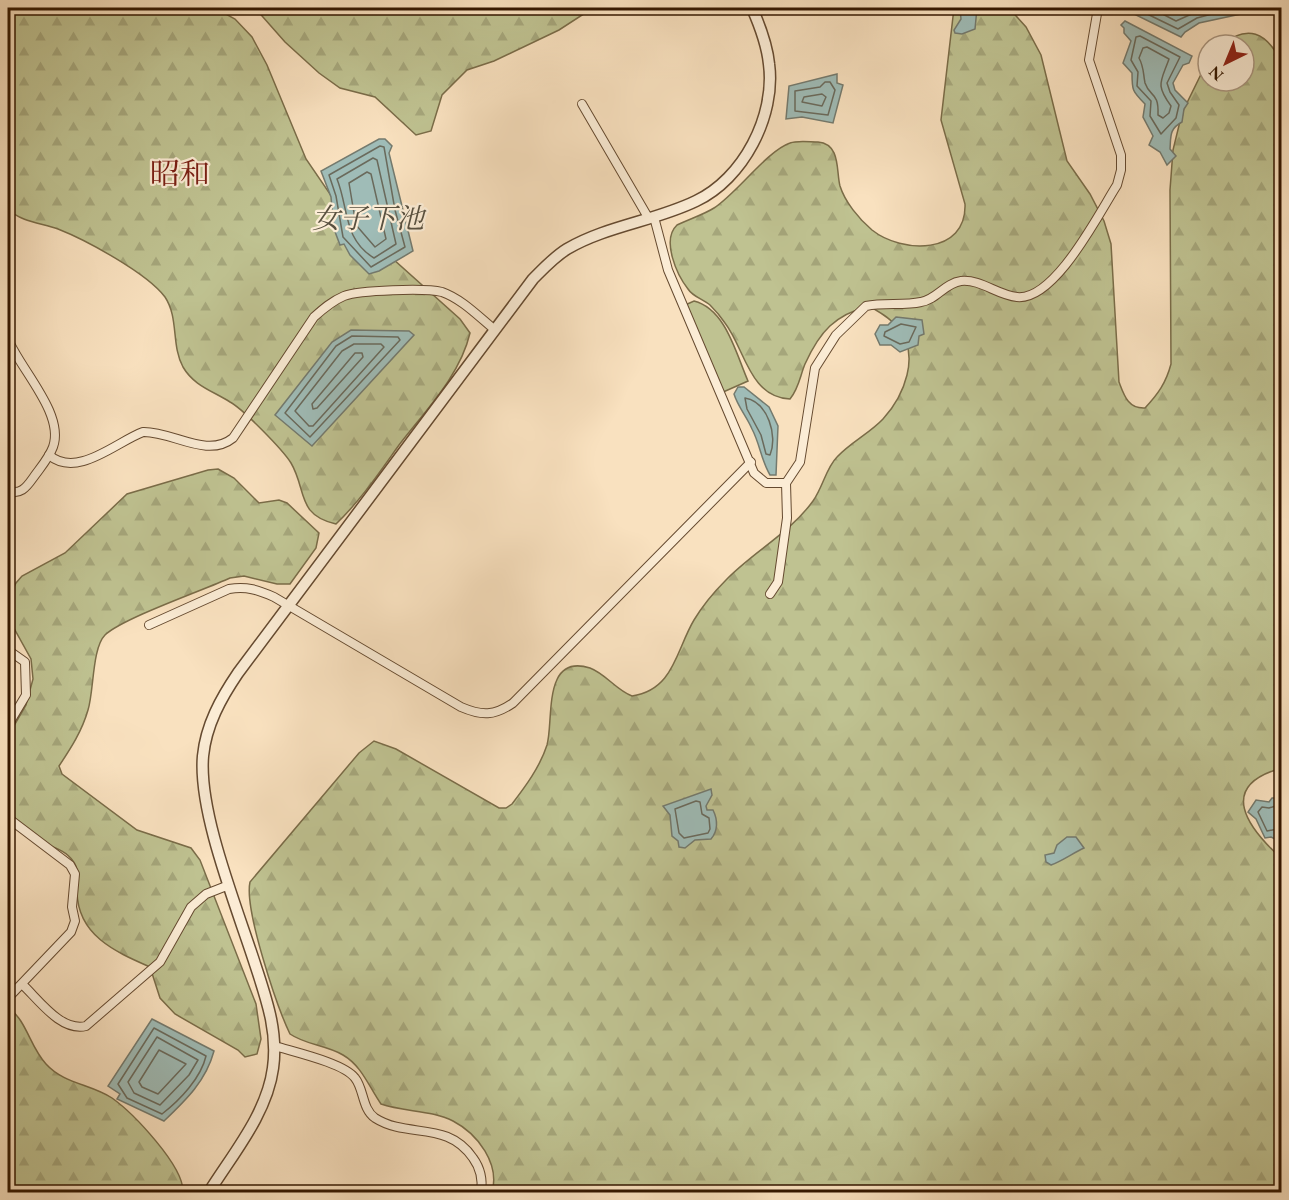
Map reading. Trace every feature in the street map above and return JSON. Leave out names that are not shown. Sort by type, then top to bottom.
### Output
[{"type":"street","points":[[209,1192],[266,1097],[273,1071],[275,1046],[273,1020],[229,885],[205,797],[202,775],[208,732],[226,691],[533,279],[553,259],[589,239],[698,200],[726,178],[745,156],[759,132],[767,102],[770,67],[765,37],[752,8]]},
{"type":"street","points":[[770,594],[778,582],[787,518],[786,483],[800,462],[815,368],[836,335],[860,310],[878,303],[923,302],[948,284],[958,281],[973,280],[1017,297],[1030,296],[1043,289],[1080,243],[1117,185],[1121,170],[1121,155],[1089,60],[1098,8]]},
{"type":"street","points":[[582,104],[651,218],[668,270],[754,473],[766,483],[786,483]]},
{"type":"street","points":[[49,455],[57,462],[75,463],[143,432],[155,432],[206,446],[216,447],[226,443],[233,438],[314,317],[330,303],[347,294],[423,289],[442,292],[459,301],[495,330]]},
{"type":"street","points":[[8,339],[49,411],[55,426],[54,444],[49,455],[22,491],[14,494],[8,491]]},
{"type":"street","points":[[149,625],[229,589],[243,587],[274,597],[461,707],[477,714],[490,714],[513,703],[751,462]]},
{"type":"street","points":[[8,650],[25,662],[26,695],[8,725]]},
{"type":"street","points":[[8,818],[70,865],[75,874],[72,907],[75,921],[71,932],[8,998]]},
{"type":"street","points":[[22,984],[63,1023],[75,1029],[86,1026],[160,962],[191,907],[206,894],[229,885]]},
{"type":"street","points":[[275,1046],[345,1070],[356,1078],[372,1116],[384,1123],[445,1134],[458,1141],[479,1167],[482,1181],[481,1192]]},
{"type":"green space","points":[[8,8],[215,8],[235,19],[252,37],[267,65],[306,159],[345,216],[460,319],[470,333],[465,349],[450,378],[362,496],[336,524],[323,520],[308,508],[291,463],[262,430],[236,406],[198,384],[187,374],[179,359],[169,305],[156,288],[131,268],[99,249],[58,229],[25,219],[8,209]]},
{"type":"green space","points":[[255,8],[593,8],[559,30],[494,61],[467,70],[442,95],[431,131],[416,135],[375,97],[340,88],[319,73],[285,42]]},
{"type":"green space","points":[[954,8],[1009,8],[1026,27],[1041,55],[1067,161],[1090,194],[1104,221],[1111,244],[1119,382],[1131,404],[1145,408],[1164,383],[1171,364],[1170,190],[1173,150],[1182,113],[1196,84],[1196,93],[1256,93],[1256,34],[1269,43],[1281,61],[1282,768],[1262,776],[1249,785],[1244,796],[1244,808],[1258,834],[1281,858],[1281,1192],[492,1192],[494,1181],[490,1161],[471,1134],[445,1117],[381,1104],[360,1071],[350,1060],[343,1055],[290,1034],[277,1003],[257,935],[249,895],[250,882],[359,753],[374,741],[396,749],[499,808],[506,808],[512,804],[532,776],[544,753],[549,734],[553,692],[557,679],[564,670],[575,666],[590,668],[632,696],[657,686],[672,667],[694,620],[713,594],[737,570],[794,523],[813,501],[833,461],[878,424],[891,410],[903,387],[909,363],[905,339],[895,324],[869,306],[847,314],[823,334],[805,364],[790,399],[776,396],[765,390],[750,370],[720,316],[710,305],[690,292],[684,283],[672,257],[670,239],[672,231],[677,225],[714,208],[781,147],[800,141],[818,142],[831,148],[836,159],[840,186],[845,198],[862,221],[872,230],[885,238],[915,246],[944,241],[956,233],[963,221],[965,204],[941,120]]},
{"type":"green space","points":[[694,301],[714,313],[722,323],[748,381],[721,393],[683,306]]},
{"type":"green space","points":[[218,469],[234,478],[259,503],[279,500],[287,503],[319,533],[316,548],[290,584],[277,584],[244,576],[230,578],[128,621],[105,635],[98,650],[86,718],[59,766],[62,774],[137,830],[191,848],[200,860],[256,1004],[261,1039],[257,1054],[245,1057],[238,1050],[175,1014],[160,998],[150,967],[112,948],[92,931],[79,907],[77,872],[73,861],[58,849],[34,839],[8,811],[8,736],[26,705],[33,679],[31,659],[10,621],[10,595],[16,583],[22,576],[65,553],[127,494]]},
{"type":"green space","points":[[8,1007],[20,1019],[36,1050],[53,1071],[69,1080],[104,1093],[121,1105],[144,1127],[175,1168],[183,1192],[8,1192]]},
{"type":"water","points":[[960,8],[977,8],[975,29],[962,34],[955,33],[954,30],[961,19]]},
{"type":"water","points":[[1133,8],[1269,8],[1199,23],[1181,37],[1134,14]]},
{"type":"water","points":[[1125,21],[1192,56],[1189,63],[1183,65],[1173,83],[1175,90],[1188,103],[1184,109],[1182,122],[1175,127],[1172,133],[1170,149],[1176,156],[1167,165],[1160,152],[1149,145],[1153,136],[1143,117],[1145,104],[1135,93],[1132,73],[1123,63],[1131,41],[1121,25]]},
{"type":"water","points":[[837,74],[837,83],[843,85],[833,123],[802,117],[786,119],[789,86]]},
{"type":"water","name":"女子下池","points":[[379,139],[385,139],[392,146],[389,153],[413,251],[379,271],[369,274],[350,255],[344,244],[340,245],[334,229],[331,197],[321,171]]},
{"type":"water","points":[[896,317],[922,320],[924,334],[919,336],[918,345],[900,352],[891,345],[880,345],[875,334],[880,325],[888,325]]},
{"type":"water","points":[[351,330],[409,331],[414,335],[312,446],[275,415],[332,342]]},
{"type":"water","points":[[738,387],[744,387],[769,407],[778,426],[776,475],[770,475],[755,435],[736,399],[734,394]]},
{"type":"water","points":[[711,789],[712,795],[706,806],[707,810],[713,810],[716,818],[716,829],[713,836],[711,839],[695,840],[685,848],[679,847],[678,841],[672,836],[670,815],[663,806]]},
{"type":"water","points":[[1272,798],[1281,798],[1281,835],[1278,834],[1277,840],[1271,837],[1265,838],[1256,819],[1248,812],[1256,800],[1269,802]]},
{"type":"water","points":[[1067,837],[1076,837],[1084,848],[1051,865],[1046,862],[1045,855],[1054,853],[1057,845]]},
{"type":"water","points":[[152,1019],[214,1051],[200,1081],[164,1121],[117,1099],[120,1094],[108,1086]]},
{"type":"district","name":"昭和","points":[[180,174]]}]
